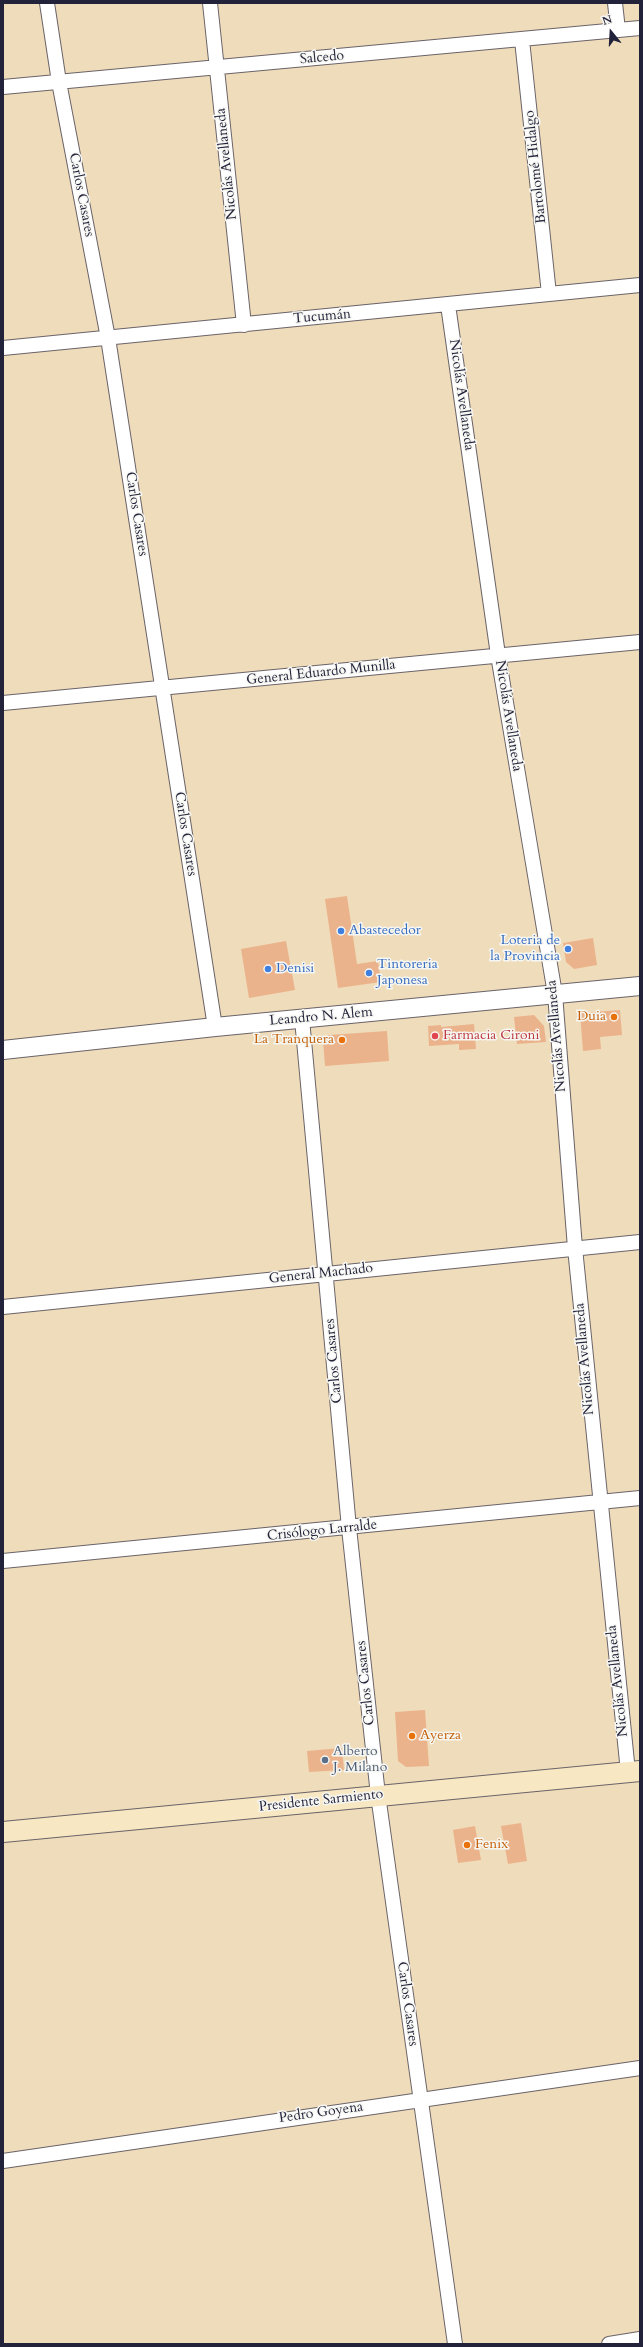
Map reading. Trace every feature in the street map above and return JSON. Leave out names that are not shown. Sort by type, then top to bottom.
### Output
[{"type":"main road","name":"Presidente Sarmiento","points":[[3,1832],[634,1771]]},
{"type":"street","name":"Carlos Casares","points":[[47,3],[59,82],[108,338],[215,1027]]},
{"type":"street","name":"Nicolás Avellaneda","points":[[210,3],[244,325]]},
{"type":"street","points":[[616,3],[618,30]]},
{"type":"street","name":"Salcedo","points":[[3,87],[640,28]]},
{"type":"street","name":"Bartolomé Hidalgo","points":[[522,40],[549,294]]},
{"type":"street","name":"Tucumán","points":[[3,348],[640,285]]},
{"type":"street","name":"Nicolás Avellaneda","points":[[448,305],[498,656],[554,994],[575,1248],[599,1503],[634,1771]]},
{"type":"street","name":"General Eduardo Munilla","points":[[3,704],[640,642]]},
{"type":"street","name":"Leandro N. Alem","points":[[3,1050],[215,1027],[640,986]]},
{"type":"street","name":"Carlos Casares","points":[[302,1019],[327,1273],[349,1528],[378,1795],[455,2344]]},
{"type":"street","name":"General Machado","points":[[3,1307],[640,1242]]},
{"type":"street","name":"Crisólogo Larralde","points":[[3,1561],[349,1528],[640,1498]]},
{"type":"street","name":"Pedro Goyena","points":[[3,2161],[640,2068]]},
{"type":"street","points":[[609,2344],[640,2339]]},
{"type":"building","name":"Abastecedor","points":[[347,896],[357,964],[378,961],[381,982],[338,988],[325,899]]},
{"type":"building","points":[[593,938],[597,965],[574,969],[566,962],[563,943]]},
{"type":"building","name":"Denisi","points":[[286,941],[295,990],[249,998],[241,949]]},
{"type":"building","points":[[620,1010],[622,1035],[600,1037],[601,1049],[583,1051],[580,1013]]},
{"type":"building","points":[[534,1015],[544,1026],[546,1042],[517,1044],[514,1017]]},
{"type":"building","points":[[474,1024],[476,1049],[459,1050],[459,1044],[429,1046],[428,1026],[441,1025],[441,1027]]},
{"type":"building","points":[[387,1031],[389,1061],[325,1066],[323,1040],[329,1035]]},
{"type":"building","name":"Ayerza","points":[[425,1710],[429,1766],[406,1767],[398,1761],[395,1712]]},
{"type":"building","name":"Alberto J. Milano","points":[[342,1748],[344,1770],[309,1772],[307,1751]]},
{"type":"building","points":[[521,1823],[527,1861],[508,1864],[501,1826]]},
{"type":"building","name":"Fenix","points":[[475,1826],[481,1860],[458,1863],[453,1830]]},
{"type":"place","name":"Abastecedor","points":[[341,931]]},
{"type":"place","name":"Loteria de la Provincia","points":[[568,949]]},
{"type":"place","name":"Denisi","points":[[268,969]]},
{"type":"place","name":"Tintoreria Japonesa","points":[[369,973]]},
{"type":"place","name":"Duia","points":[[614,1017]]},
{"type":"place","name":"Farmacia Cironi","points":[[435,1036]]},
{"type":"place","name":"La Tranquera","points":[[342,1040]]},
{"type":"place","name":"Ayerza","points":[[412,1736]]},
{"type":"place","name":"Alberto J. Milano","points":[[325,1760]]},
{"type":"place","name":"Fenix","points":[[467,1845]]}]
